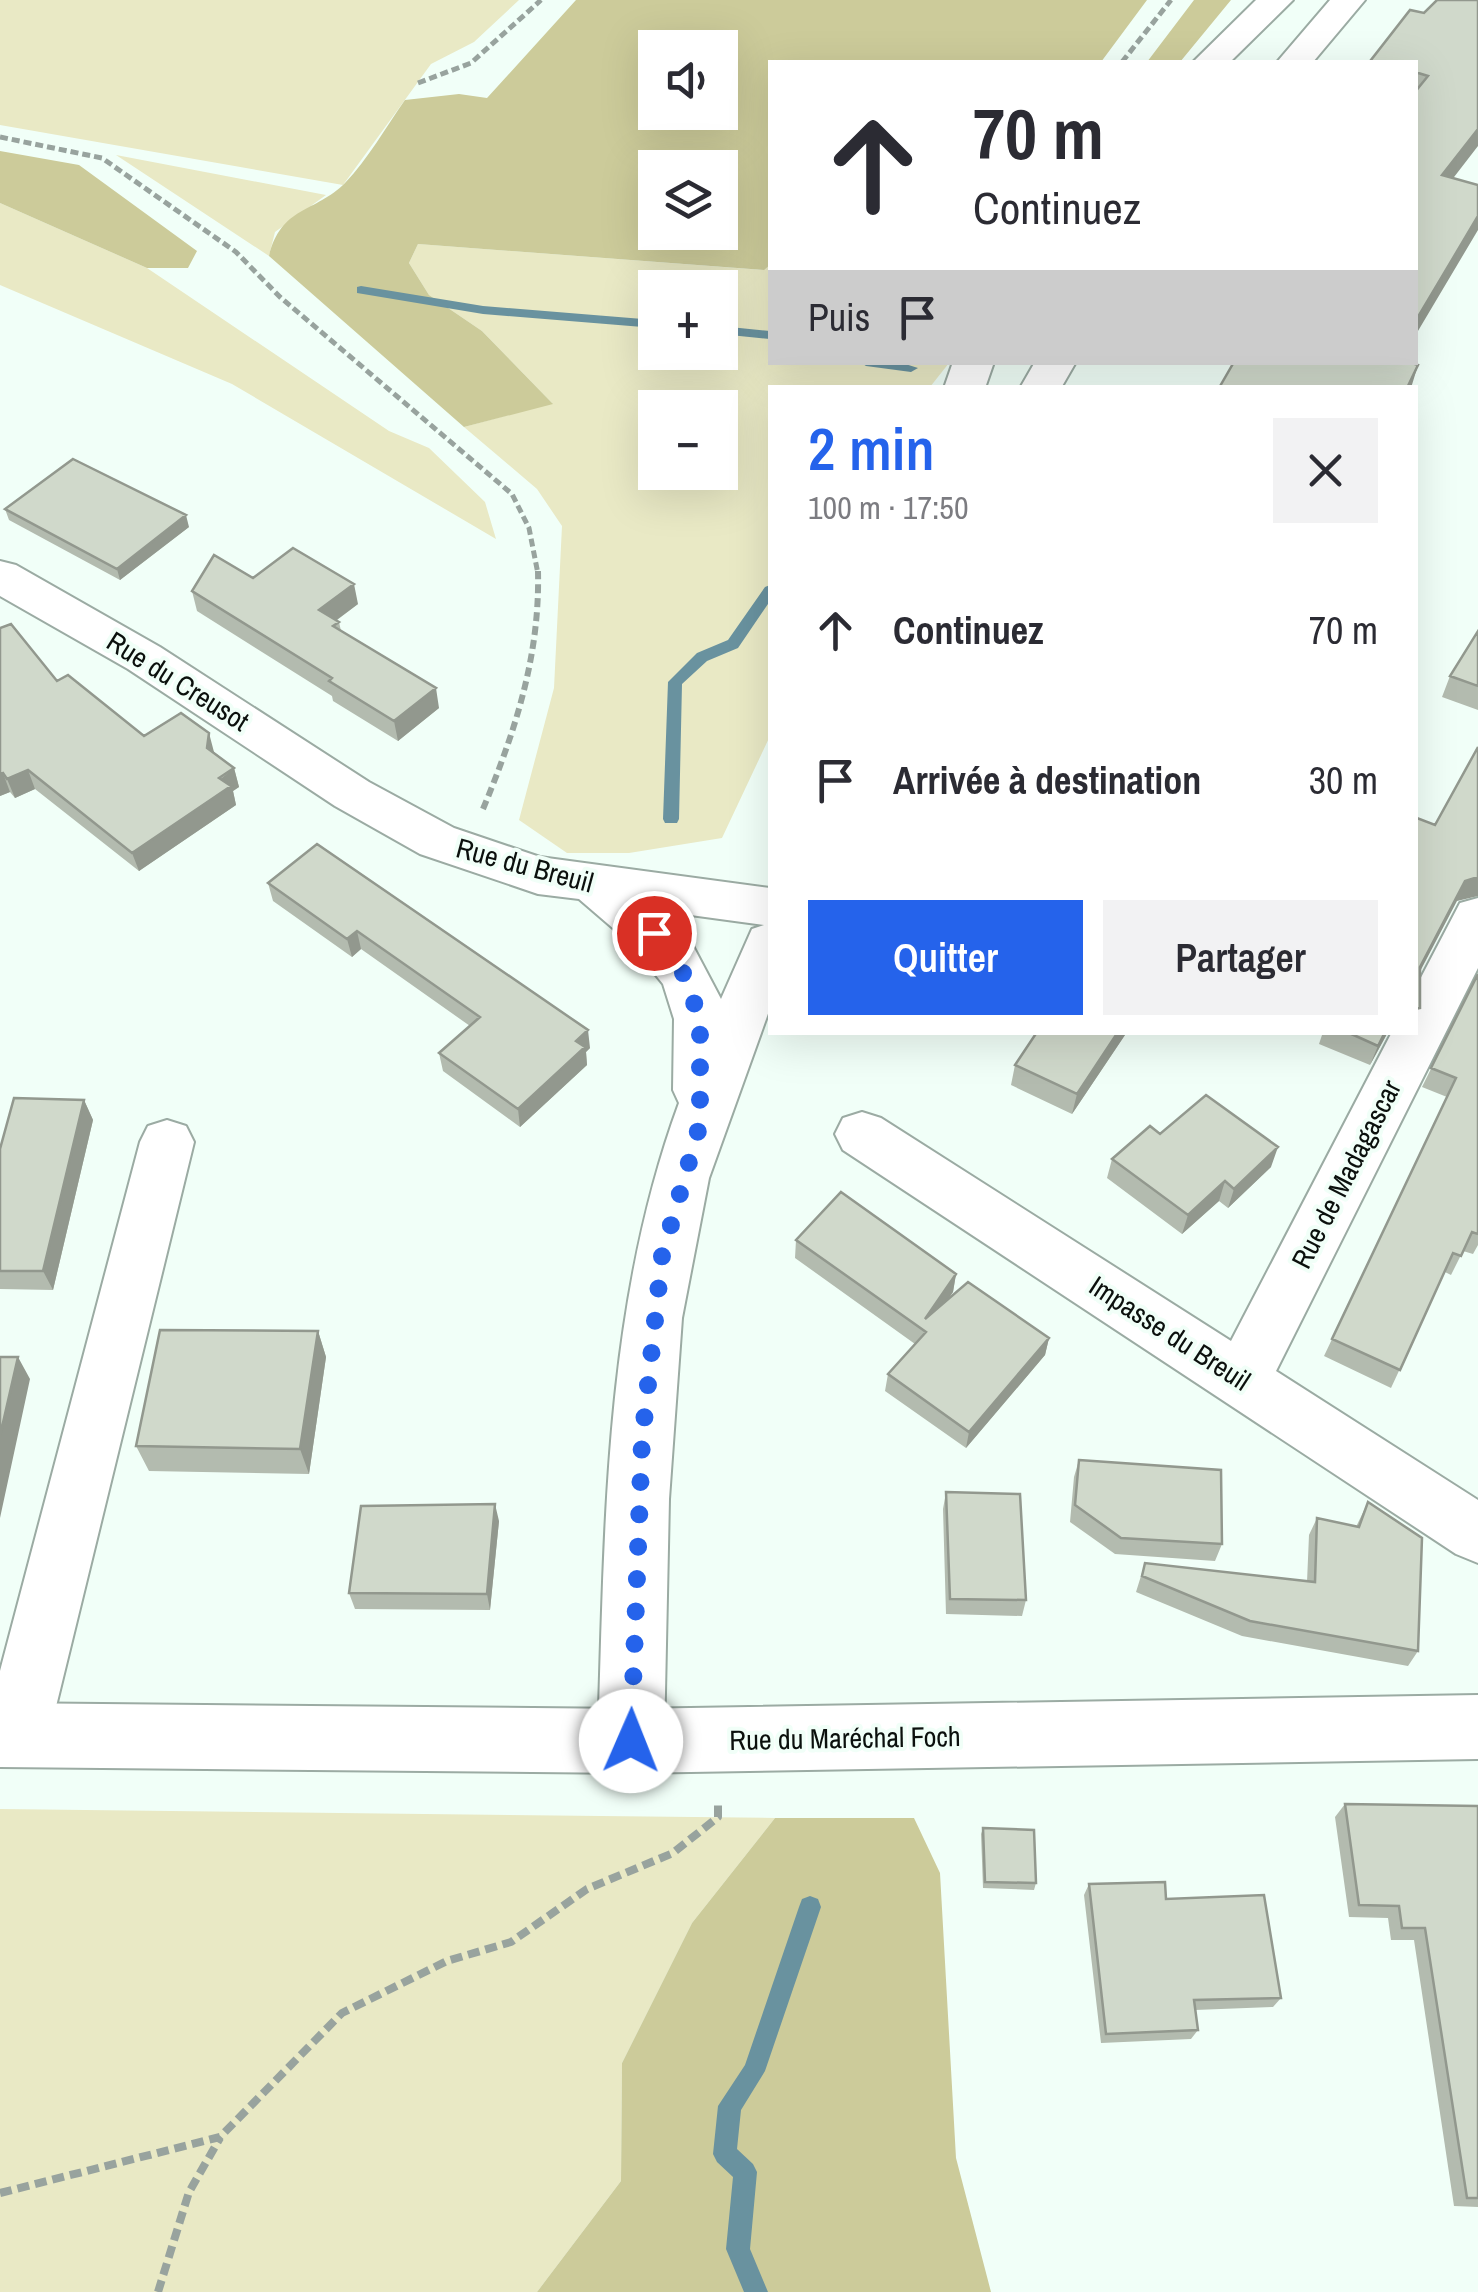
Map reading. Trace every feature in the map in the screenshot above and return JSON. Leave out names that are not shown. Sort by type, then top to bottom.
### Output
[{"type":"street","points":[[1212,60],[1276,0]]},
{"type":"street","points":[[1296,60],[1348,0]]},
{"type":"street","name":"Rue du Creusot","points":[[0,576],[144,658],[352,794]]},
{"type":"street","name":"Rue du Breuil","points":[[352,794],[399,823],[464,851],[538,874],[768,907]]},
{"type":"street","points":[[594,884],[654,933],[680,965],[700,1019],[700,1124]]},
{"type":"street","name":"Rue de Madagascar","points":[[1418,1034],[1478,917]]},
{"type":"street","points":[[631,1741],[642,1440],[662,1256],[700,1124],[768,948]]},
{"type":"street","name":"Rue de Madagascar","points":[[1242,1378],[1418,1035]]},
{"type":"street","name":"Impasse du Breuil","points":[[862,1134],[1478,1534]]},
{"type":"street","points":[[8,1735],[167,1142]]},
{"type":"street","name":"Rue du Maréchal Foch","points":[[8,1735],[631,1741],[1478,1726]]},
{"type":"path","points":[[418,83],[448,79],[478,60],[541,0]]},
{"type":"path","points":[[1124,60],[1172,0]]},
{"type":"path","points":[[0,137],[102,158],[236,252],[280,297],[512,494],[525,512],[538,566],[535,635],[520,711],[464,851]]},
{"type":"path","points":[[158,2292],[188,2192],[220,2137],[282,2069],[342,2013],[447,1961],[511,1942],[587,1889],[673,1852],[688,1841],[718,1817],[718,1740]]},
{"type":"path","points":[[0,2193],[220,2137]]},
{"type":"green space","points":[[0,0],[519,0],[474,42],[431,64],[343,185],[0,125]]},
{"type":"green space","points":[[116,155],[326,195],[275,232],[269,256]]},
{"type":"green space","points":[[0,203],[147,268],[389,431],[429,448],[485,502],[496,539],[232,384],[0,285]]},
{"type":"green space","points":[[418,244],[763,270],[768,266],[768,365],[947,365],[932,385],[768,385],[768,740],[722,838],[629,853],[567,853],[519,820],[554,688],[562,526],[537,489],[464,427],[552,403],[482,331],[429,295],[409,263]]},
{"type":"green space","points":[[0,1809],[775,1818],[692,1923],[622,2063],[621,2181],[537,2292],[0,2292]]},
{"type":"shaded area","points":[[576,0],[1147,0],[1102,60],[768,60],[768,267],[764,270],[418,244],[409,263],[429,295],[482,331],[553,404],[464,427],[269,256],[274,240],[290,219],[334,193],[353,174],[405,100],[459,94],[487,98]]},
{"type":"shaded area","points":[[1194,0],[1231,0],[1182,60],[1149,60]]},
{"type":"shaded area","points":[[0,151],[79,165],[197,251],[188,268],[147,268],[0,203]]},
{"type":"shaded area","points":[[775,1818],[914,1818],[940,1873],[956,2158],[991,2292],[537,2292],[621,2181],[622,2063],[692,1923]]},
{"type":"building","points":[[1437,0],[1478,0],[1478,129],[1442,175],[1478,185],[1478,216],[1418,317],[1418,88],[1428,76],[1418,73],[1418,60],[1371,60],[1410,10],[1424,13]]},
{"type":"building","points":[[1232,365],[1418,365],[1408,385],[1221,385]]},
{"type":"building","points":[[73,459],[186,515],[117,569],[5,509]]},
{"type":"building","points":[[293,548],[354,584],[319,610],[339,622],[333,626],[436,688],[394,721],[192,591],[214,555],[253,578]]},
{"type":"building","points":[[11,624],[57,681],[68,675],[144,736],[181,713],[209,733],[207,748],[234,768],[219,778],[231,786],[132,853],[28,770],[7,779],[0,774],[0,628]]},
{"type":"building","points":[[1478,631],[1478,686],[1450,676]]},
{"type":"building","points":[[1478,747],[1478,877],[1465,881],[1420,967],[1418,1008],[1418,818],[1435,825]]},
{"type":"building","points":[[317,844],[588,1030],[576,1041],[585,1047],[518,1109],[439,1053],[480,1017],[357,931],[347,939],[268,883]]},
{"type":"building","points":[[1478,974],[1478,1234],[1472,1232],[1461,1256],[1453,1253],[1400,1370],[1332,1339],[1456,1078],[1431,1068]]},
{"type":"building","points":[[1035,1035],[1116,1035],[1077,1094],[1015,1065]]},
{"type":"building","points":[[1354,1035],[1384,1035],[1378,1046]]},
{"type":"building","points":[[1206,1095],[1278,1147],[1234,1189],[1225,1181],[1188,1215],[1112,1159],[1150,1126],[1160,1134]]},
{"type":"building","points":[[14,1098],[84,1100],[43,1271],[0,1271],[0,1149]]},
{"type":"building","points":[[841,1192],[956,1274],[925,1319],[968,1282],[1049,1338],[969,1432],[888,1374],[926,1332],[796,1240]]},
{"type":"building","points":[[160,1330],[318,1331],[300,1449],[136,1446]]},
{"type":"building","points":[[0,1357],[18,1357],[0,1436]]},
{"type":"building","points":[[1079,1460],[1221,1470],[1222,1544],[1121,1538],[1075,1505]]},
{"type":"building","points":[[946,1492],[1020,1494],[1026,1600],[950,1599]]},
{"type":"building","points":[[1368,1502],[1422,1538],[1418,1651],[1250,1621],[1142,1576],[1145,1563],[1315,1582],[1317,1518],[1359,1527]]},
{"type":"building","points":[[495,1504],[487,1594],[349,1593],[361,1506]]},
{"type":"building","points":[[1345,1804],[1478,1806],[1478,2198],[1467,2198],[1425,1928],[1402,1928],[1399,1906],[1359,1905]]},
{"type":"building","points":[[983,1828],[1034,1830],[1036,1883],[985,1882]]},
{"type":"building","points":[[1165,1882],[1166,1899],[1264,1895],[1281,1998],[1194,2000],[1198,2030],[1106,2034],[1089,1884]]},
{"type":"waterway","points":[[361,290],[483,310],[638,323]]},
{"type":"waterway","points":[[738,332],[768,335]]},
{"type":"waterway","points":[[888,365],[911,368]]},
{"type":"waterway","points":[[671,819],[675,682],[702,657],[733,644],[768,593]]},
{"type":"waterway","points":[[756,2292],[738,2249],[745,2172],[725,2154],[730,2106],[754,2071],[810,1907]]},
{"type":"route","points":[[631,1741],[642,1440],[662,1256],[700,1124],[700,1019],[680,965],[654,933]]}]
